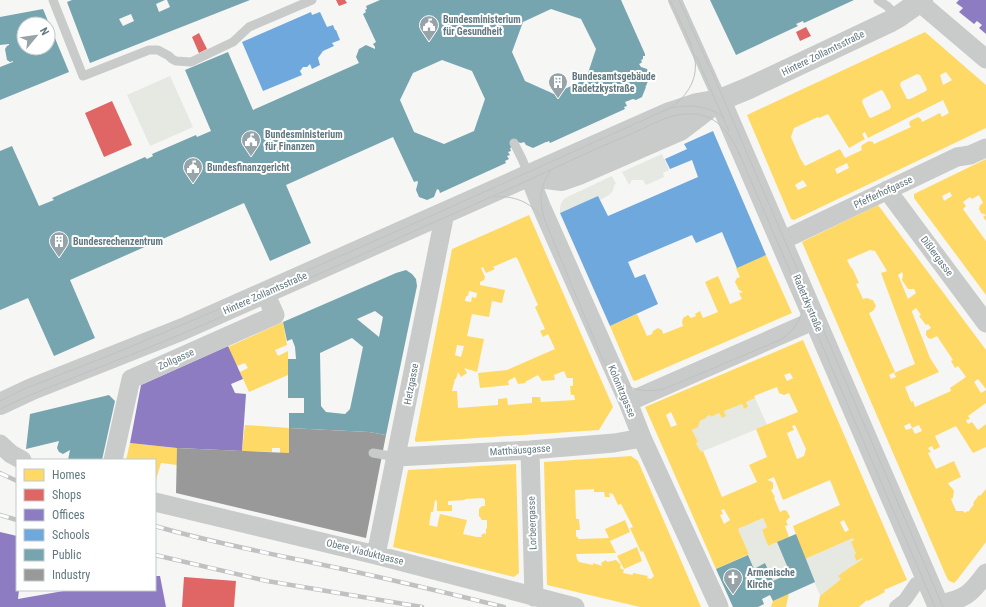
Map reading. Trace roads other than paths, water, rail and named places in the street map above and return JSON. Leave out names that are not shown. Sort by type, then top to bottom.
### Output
[{"type":"street","name":"Radetzkystraße","points":[[675,0],[720,100],[938,606]]},
{"type":"street","name":"Hintere Zollamtsstraße","points":[[0,404],[32,389],[183,329],[265,294],[667,114],[697,104],[720,100],[749,88],[898,17],[921,1]]},
{"type":"street","points":[[921,1],[986,59]]},
{"type":"street","name":"Pfefferhofgasse","points":[[781,241],[957,157],[970,155],[986,148]]},
{"type":"street","name":"Kolonitzgasse","points":[[529,176],[628,402],[642,438],[719,606]]},
{"type":"street","name":"Dißlergasse","points":[[887,190],[986,323]]},
{"type":"street","name":"Hetzgasse","points":[[376,555],[445,213]]},
{"type":"street","name":"Zollgasse","points":[[113,459],[131,379],[275,315],[265,294]]},
{"type":"street","points":[[628,402],[815,320]]},
{"type":"street","name":"Matthäusgasse","points":[[396,457],[530,450],[614,443],[642,438]]},
{"type":"street","points":[[0,444],[10,454],[20,459]]},
{"type":"street","name":"Lorbeergasse","points":[[530,450],[534,597]]},
{"type":"street","name":"Obere Viaduktgasse","points":[[156,502],[376,555],[575,607]]},
{"type":"street","points":[[938,606],[964,597],[975,588],[986,573]]},
{"type":"street","points":[[896,607],[905,600],[916,584]]},
{"type":"lane","points":[[53,0],[83,76],[149,50],[158,50],[176,61],[190,62],[233,42],[249,27],[312,0]]},
{"type":"lane","points":[[878,0],[898,17]]},
{"type":"lane","points":[[514,143],[529,176]]},
{"type":"lane","points":[[373,453],[396,457]]},
{"type":"tram line","points":[[670,0],[691,44]]},
{"type":"tram line","points":[[679,0],[715,79],[943,607]]},
{"type":"tram line","points":[[0,401],[24,389],[123,350],[224,307],[411,225],[668,109],[685,95],[692,82],[695,60],[689,40]]},
{"type":"tram line","points":[[696,56],[729,131]]},
{"type":"tram line","points":[[672,108],[685,106],[705,108],[724,117]]},
{"type":"tram line","points":[[0,409],[244,307],[666,118],[687,114],[697,114],[707,117],[721,126],[727,133],[741,157]]},
{"type":"tram line","points":[[739,153],[935,607]]},
{"type":"tram line","points":[[551,170],[544,182],[541,194],[545,221],[602,358],[614,375],[627,386],[643,390],[664,389],[780,340],[796,325],[804,304]]},
{"type":"tram line","points":[[494,197],[515,198],[532,207],[541,217]]},
{"type":"railway","points":[[0,473],[16,481]]},
{"type":"railway","points":[[0,515],[16,520]]},
{"type":"railway","points":[[156,526],[221,543],[376,576],[504,607]]},
{"type":"railway","points":[[156,555],[267,581],[422,607]]},
{"type":"place","name":"Bundesministerium für Gesundheit","points":[[429,42]]},
{"type":"place","name":"Bundesamtsgebäude Radetzkystraße","points":[[558,99]]},
{"type":"place","name":"Bundesministerium für Finanzen","points":[[251,157]]},
{"type":"place","name":"Bundesfinanzgericht","points":[[193,184]]},
{"type":"place","name":"Bundesrechenzentrum","points":[[59,258]]},
{"type":"place","name":"Armenische Kirche","points":[[733,595]]}]
